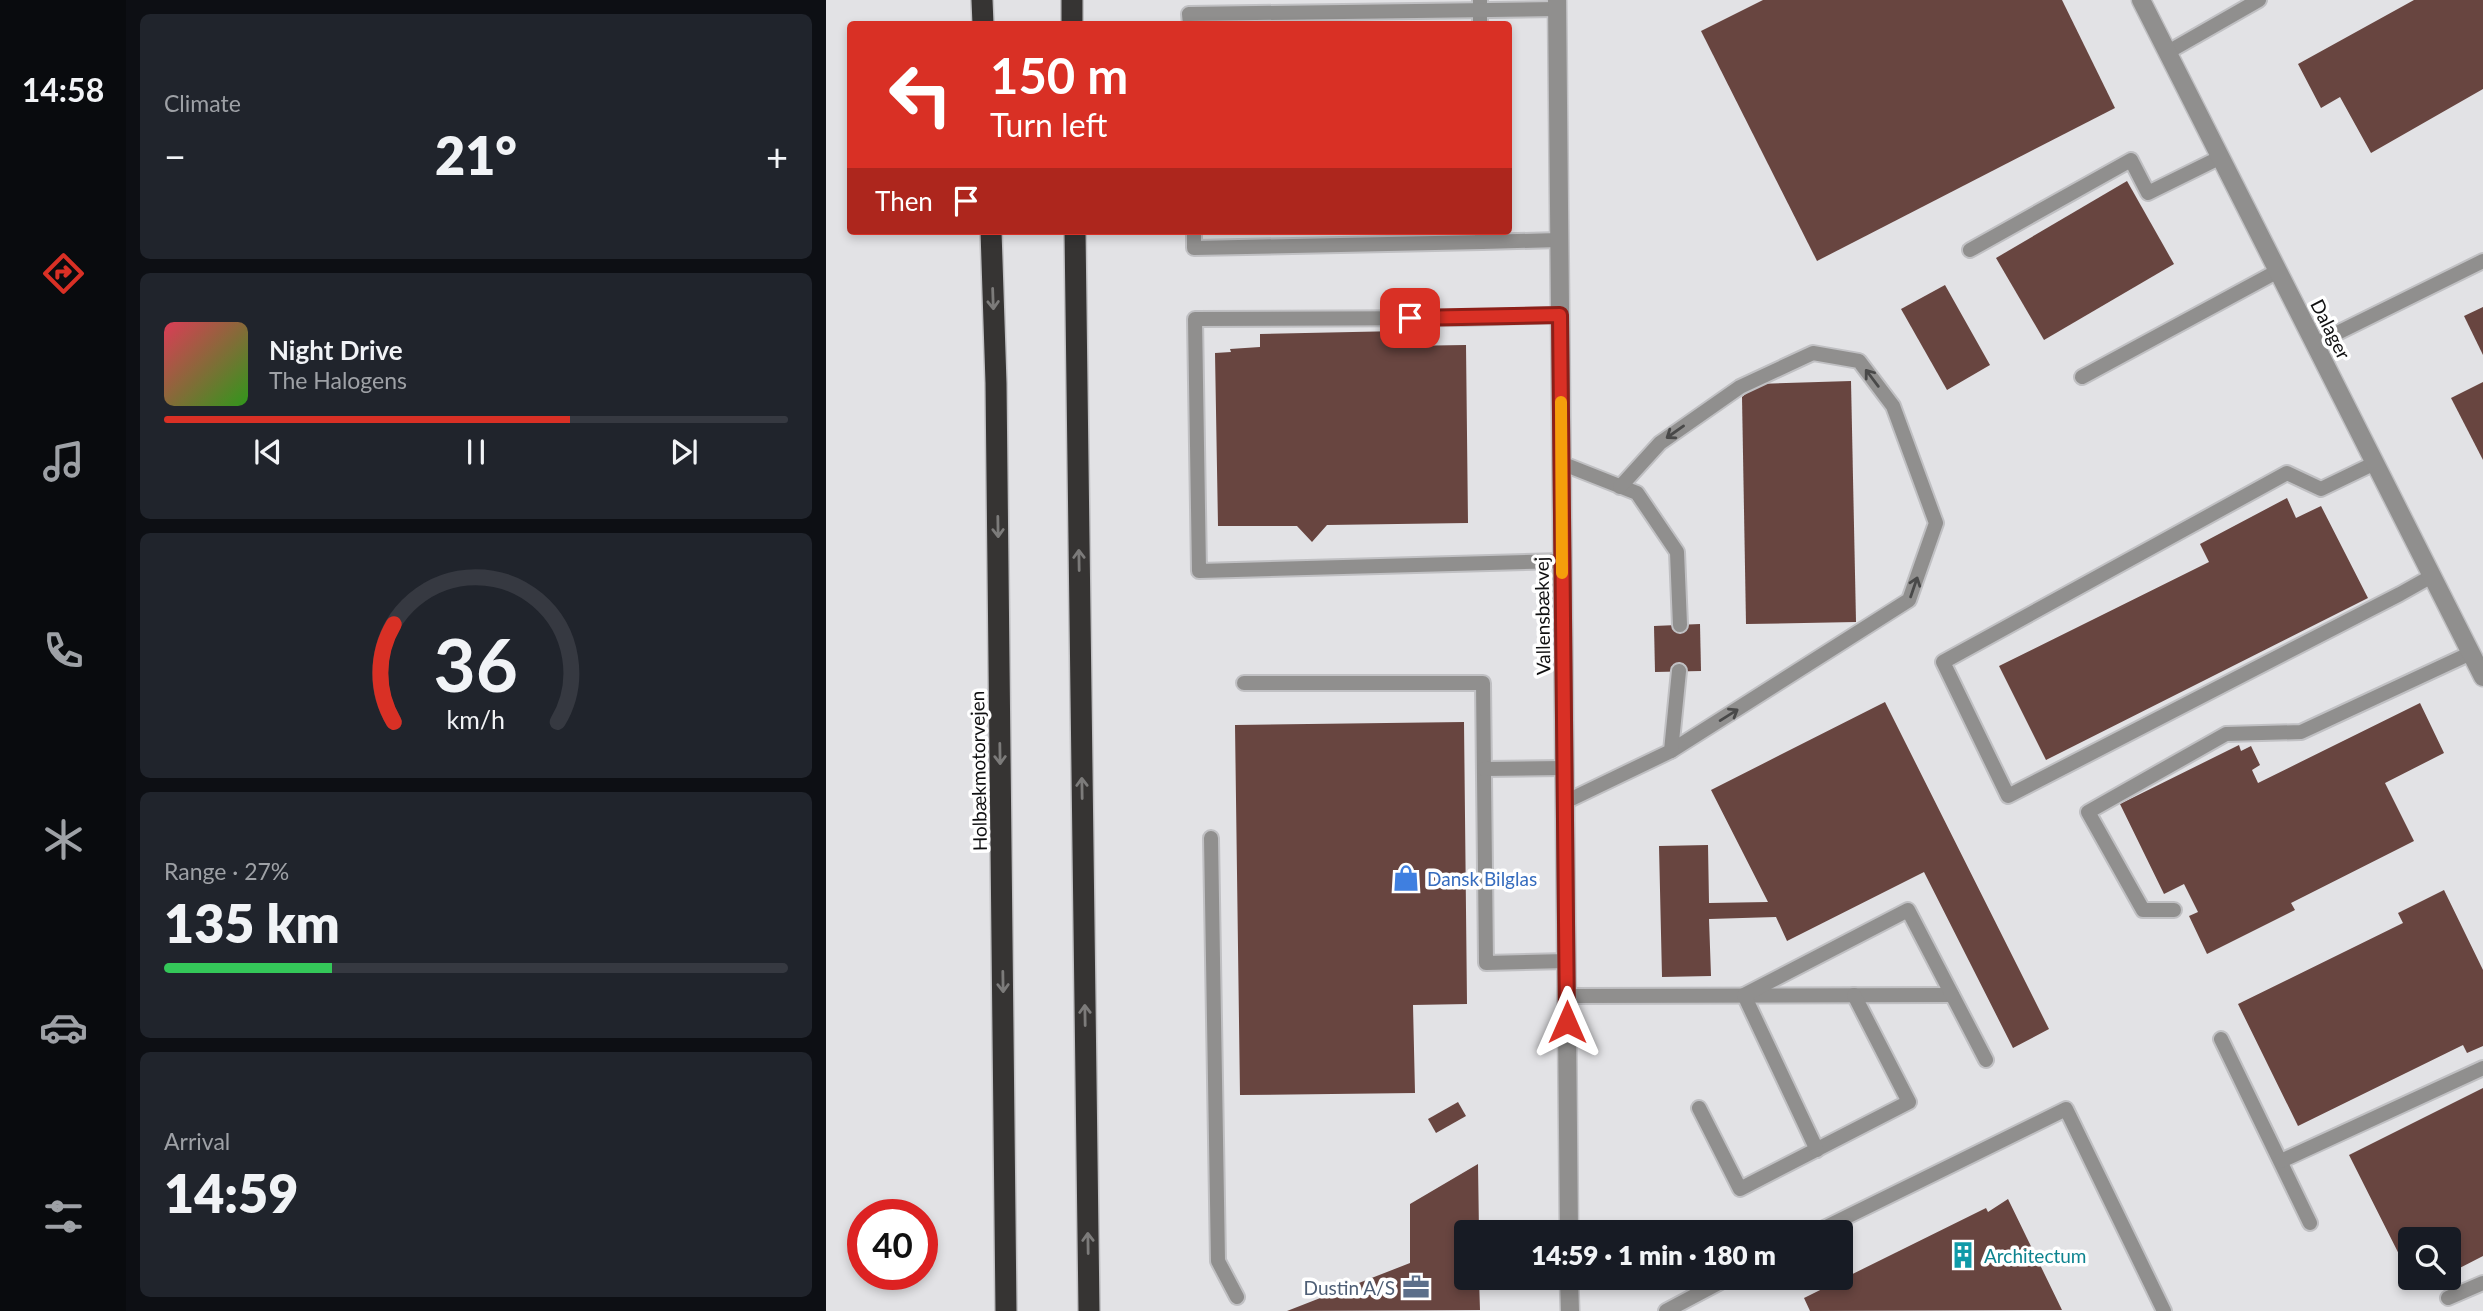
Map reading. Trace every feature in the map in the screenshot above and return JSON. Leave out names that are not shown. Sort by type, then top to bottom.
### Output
[{"type":"highway","points":[[982,0],[983,21]]},
{"type":"highway","points":[[1072,0],[1072,21]]},
{"type":"highway","name":"Holbækmotorvejen","points":[[991,235],[996,383],[1006,1311]]},
{"type":"highway","points":[[1075,235],[1089,1311]]},
{"type":"street","name":"Dalager","points":[[2141,0],[2482,675]]},
{"type":"street","name":"Vallensbækvej","points":[[1557,5],[1569,1220]]},
{"type":"street","points":[[1569,1290],[1570,1311]]},
{"type":"lane","points":[[2168,52],[2259,0]]},
{"type":"lane","points":[[1189,21],[1189,13],[1480,11],[1557,5]]},
{"type":"lane","points":[[1970,250],[2130,160],[2148,193],[2221,157]]},
{"type":"lane","points":[[1194,235],[1194,248],[1482,237],[1559,240]]},
{"type":"lane","points":[[2315,344],[2483,261]]},
{"type":"lane","points":[[2082,377],[2278,271]]},
{"type":"lane","points":[[1560,315],[1464,318],[1195,318],[1199,571],[1562,561]]},
{"type":"lane","points":[[1565,802],[1671,751],[1909,600],[1936,523],[1893,406],[1859,361],[1812,353],[1740,387],[1660,443],[1620,487]]},
{"type":"lane","points":[[1561,463],[1637,493],[1677,552],[1680,625]]},
{"type":"lane","points":[[2375,463],[2321,489],[2287,473],[1943,662],[2008,796],[2432,576]]},
{"type":"lane","points":[[2174,910],[2143,910],[2088,812],[2226,734],[2301,732],[2471,653]]},
{"type":"lane","points":[[1671,751],[1679,671]]},
{"type":"lane","points":[[1244,683],[1483,683],[1486,963],[1567,961]]},
{"type":"lane","points":[[1484,769],[1564,768]]},
{"type":"lane","points":[[1211,838],[1218,1261],[1237,1297]]},
{"type":"lane","points":[[1744,995],[1908,910],[1986,1060]]},
{"type":"lane","points":[[1744,995],[1816,1150]]},
{"type":"lane","points":[[1699,1108],[1740,1189],[1909,1102],[1854,995]]},
{"type":"lane","points":[[1567,996],[1952,995]]},
{"type":"lane","points":[[2221,1039],[2311,1223]]},
{"type":"lane","points":[[2281,1161],[2483,1068]]},
{"type":"lane","points":[[1840,1220],[2066,1109],[2164,1311]]},
{"type":"lane","points":[[2448,1298],[2483,1283]]},
{"type":"lane","points":[[1666,1311],[1705,1290]]},
{"type":"building","points":[[1763,0],[2062,0],[2115,108],[1817,261],[1701,31]]},
{"type":"building","points":[[2414,0],[2483,0],[2483,89],[2371,153],[2340,97],[2321,108],[2298,64]]},
{"type":"building","points":[[2127,181],[2174,264],[2044,340],[1996,258]]},
{"type":"building","points":[[1945,285],[1990,365],[1947,390],[1901,309]]},
{"type":"building","points":[[2483,307],[2483,355],[2464,316]]},
{"type":"building","points":[[1400,331],[1401,346],[1466,345],[1468,523],[1327,525],[1312,542],[1297,526],[1218,526],[1215,353],[1260,347],[1260,334]]},
{"type":"building","points":[[1851,381],[1856,622],[1746,624],[1742,397],[1758,384]]},
{"type":"building","points":[[2483,382],[2483,460],[2451,398]]},
{"type":"building","points":[[2287,498],[2296,518],[2321,506],[2368,598],[2046,760],[1999,666],[2209,562],[2200,544]]},
{"type":"building","points":[[1700,624],[1701,671],[1655,672],[1654,626]]},
{"type":"building","points":[[1885,702],[2049,1029],[2013,1048],[1924,872],[1787,941],[1776,917],[1709,919],[1711,976],[1662,977],[1659,846],[1708,845],[1709,903],[1768,902],[1711,790]]},
{"type":"building","points":[[2420,703],[2444,753],[2385,783],[2414,841],[2291,903],[2295,910],[2207,954],[2189,916],[2198,912],[2184,884],[2164,894],[2120,804],[2239,745],[2241,751],[2251,746],[2260,765],[2252,770],[2258,783]]},
{"type":"building","points":[[1464,722],[1467,1004],[1413,1005],[1415,1093],[1240,1095],[1235,725]]},
{"type":"building","points":[[2444,890],[2483,970],[2483,1046],[2467,1053],[2463,1045],[2298,1126],[2238,1004],[2403,923],[2398,913]]},
{"type":"building","points":[[2483,1088],[2483,1256],[2461,1267],[2461,1227],[2398,1227],[2398,1252],[2349,1155]]},
{"type":"building","points":[[1458,1102],[1466,1116],[1436,1133],[1428,1119]]},
{"type":"building","points":[[1478,1164],[1479,1220],[1454,1220],[1454,1290],[1479,1290],[1480,1310],[1287,1311],[1410,1263],[1410,1204]]},
{"type":"building","name":"Architectum","points":[[2008,1199],[2062,1310],[1810,1311],[1804,1298],[1820,1290],[1853,1290],[1853,1274],[1986,1208],[1988,1212]]},
{"type":"slow traffic","points":[[1561,402],[1562,573]]},
{"type":"place","name":"Dansk Bilglas","points":[[1406,878]]},
{"type":"place","name":"Architectum","points":[[1963,1255]]},
{"type":"place","name":"Dustin A/S","points":[[1416,1287]]},
{"type":"route","points":[[1410,318],[1560,315],[1567,1022]]}]
